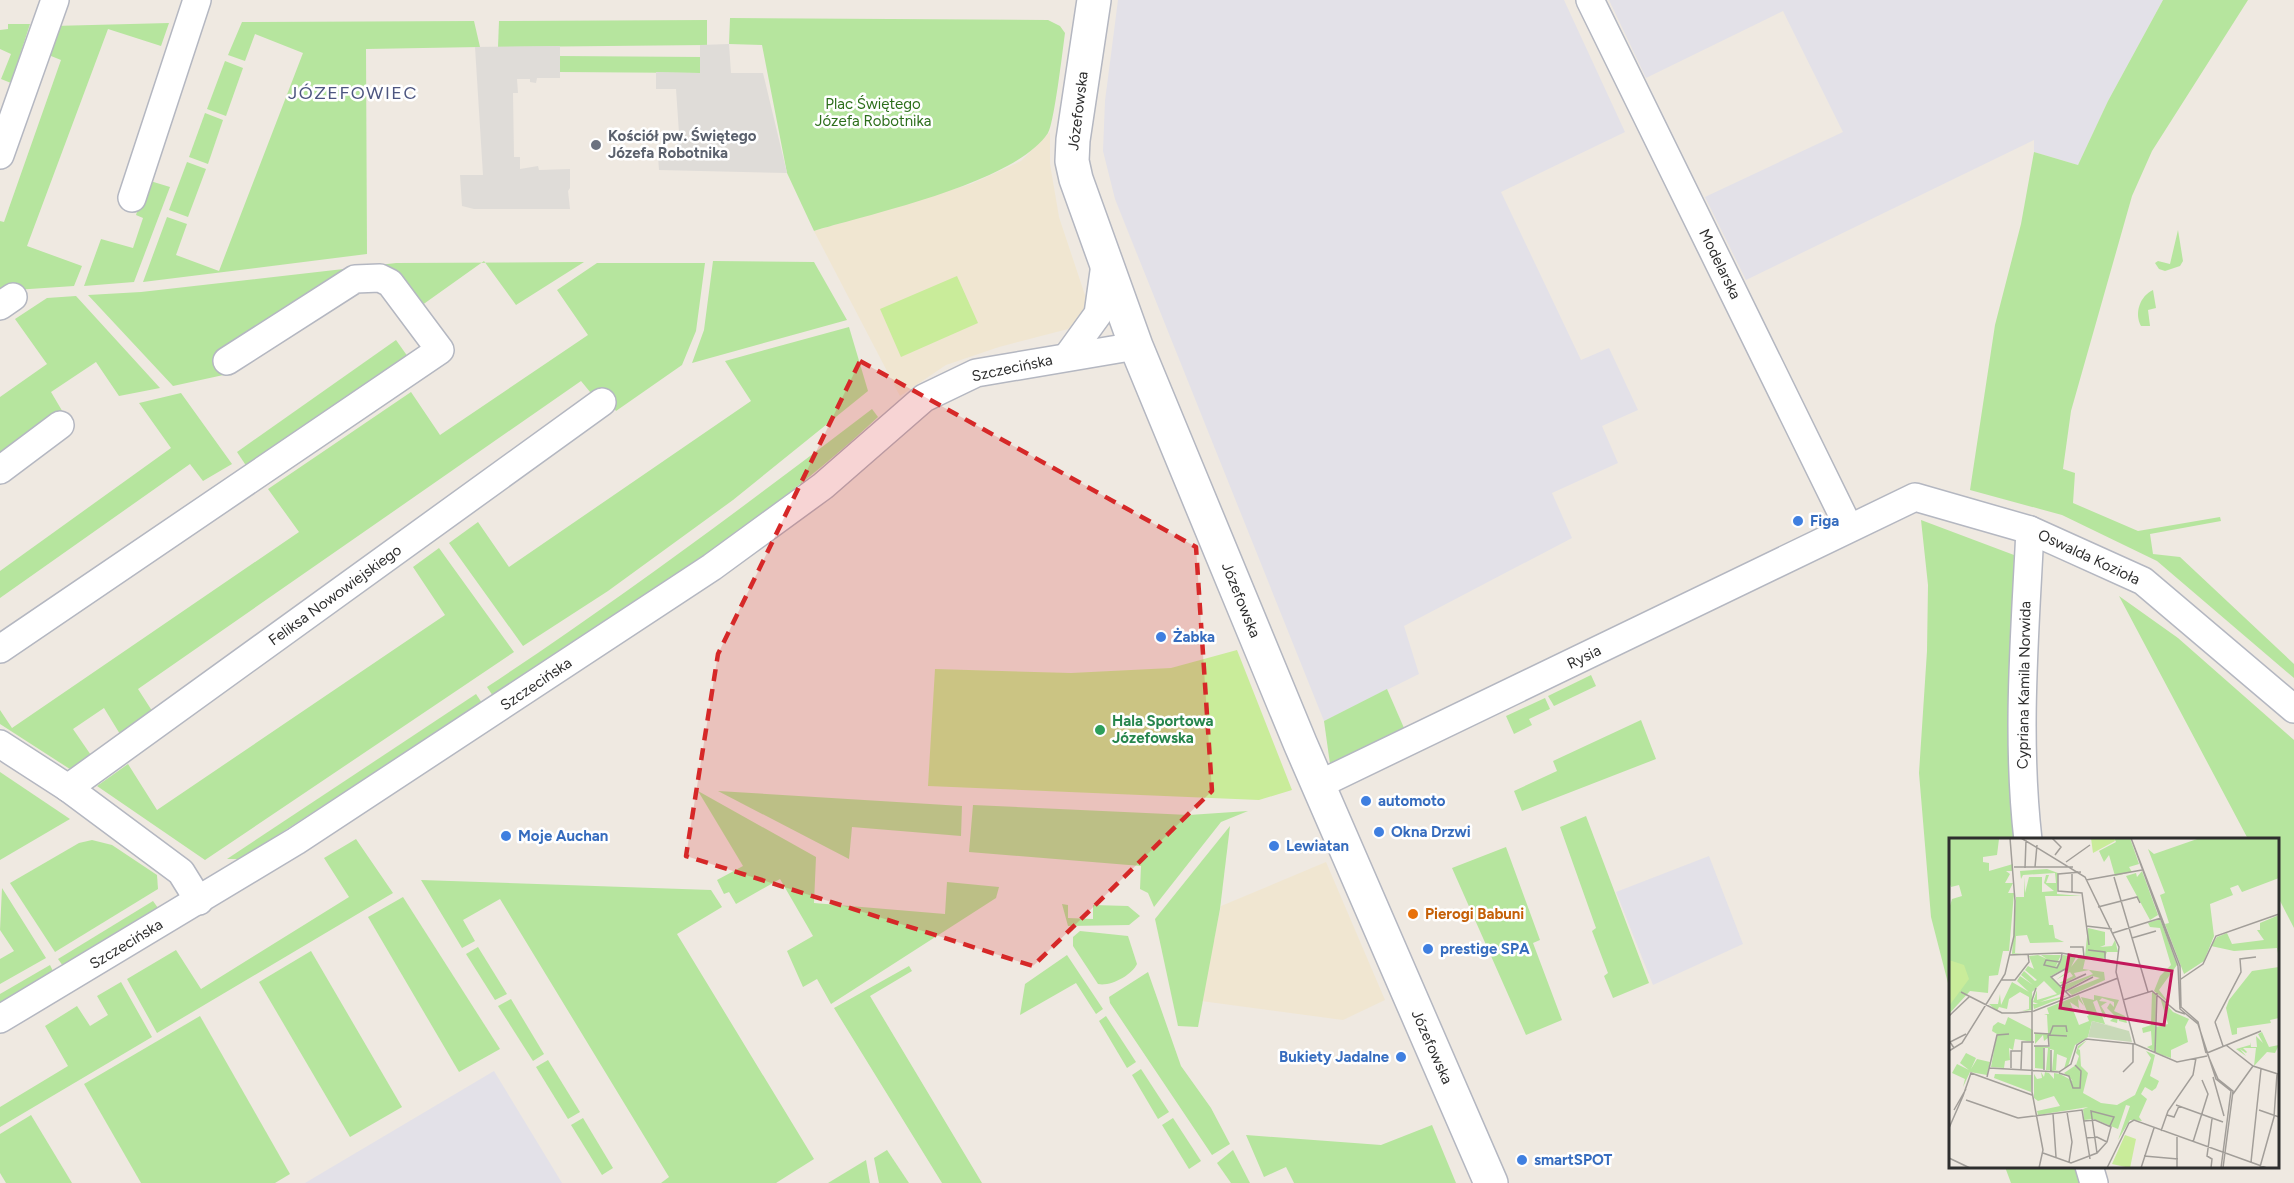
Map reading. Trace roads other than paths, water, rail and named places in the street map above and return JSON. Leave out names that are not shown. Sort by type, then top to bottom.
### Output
[{"type":"street","points":[[0,155],[55,0]]},
{"type":"street","points":[[132,198],[197,0]]},
{"type":"street","name":"Józefowska","points":[[1094,0],[1074,123],[1072,161],[1086,212],[1136,346],[1318,785],[1491,1183]]},
{"type":"street","name":"Modelarska","points":[[1590,0],[1849,528]]},
{"type":"street","name":"Szczecińska","points":[[1067,357],[1098,314],[1105,264]]},
{"type":"street","points":[[0,649],[440,350],[390,283],[369,278],[354,279],[227,361]]},
{"type":"street","name":"Szczecińska","points":[[0,1019],[200,901],[443,747],[712,567],[823,486],[924,398],[976,373],[1136,346]]},
{"type":"street","name":"Feliksa Nowowiejskiego","points":[[68,788],[602,402]]},
{"type":"street","points":[[0,470],[60,425]]},
{"type":"street","name":"Oswalda Kozioła","points":[[1849,528],[1915,497],[2030,530],[2143,581],[2294,709]]},
{"type":"street","name":"Rysia","points":[[1318,785],[1849,528]]},
{"type":"street","name":"Cypriana Kamila Norwida","points":[[2028,838],[2022,707],[2023,618],[2030,530]]},
{"type":"street","points":[[0,744],[68,788],[181,872],[200,901]]},
{"type":"street","points":[[2089,1168],[2094,1183]]},
{"type":"place","name":"Kościół pw. Świętego Józefa Robotnika","points":[[596,145]]},
{"type":"place","name":"Figa","points":[[1798,521]]},
{"type":"place","name":"Żabka","points":[[1161,637]]},
{"type":"place","name":"Hala Sportowa Józefowska","points":[[1100,730]]},
{"type":"place","name":"automoto","points":[[1366,801]]},
{"type":"place","name":"Okna Drzwi","points":[[1379,832]]},
{"type":"place","name":"Moje Auchan","points":[[506,836]]},
{"type":"place","name":"Lewiatan","points":[[1274,846]]},
{"type":"place","name":"Pierogi Babuni","points":[[1413,914]]},
{"type":"place","name":"prestige SPA","points":[[1428,949]]},
{"type":"place","name":"Bukiety Jadalne","points":[[1401,1057]]},
{"type":"place","name":"smartSPOT","points":[[1522,1160]]},
{"type":"district","name":"JÓZEFOWIEC","points":[[353,93]]},
{"type":"park label","name":"Plac Świętego Józefa Robotnika","points":[[873,112]]}]
